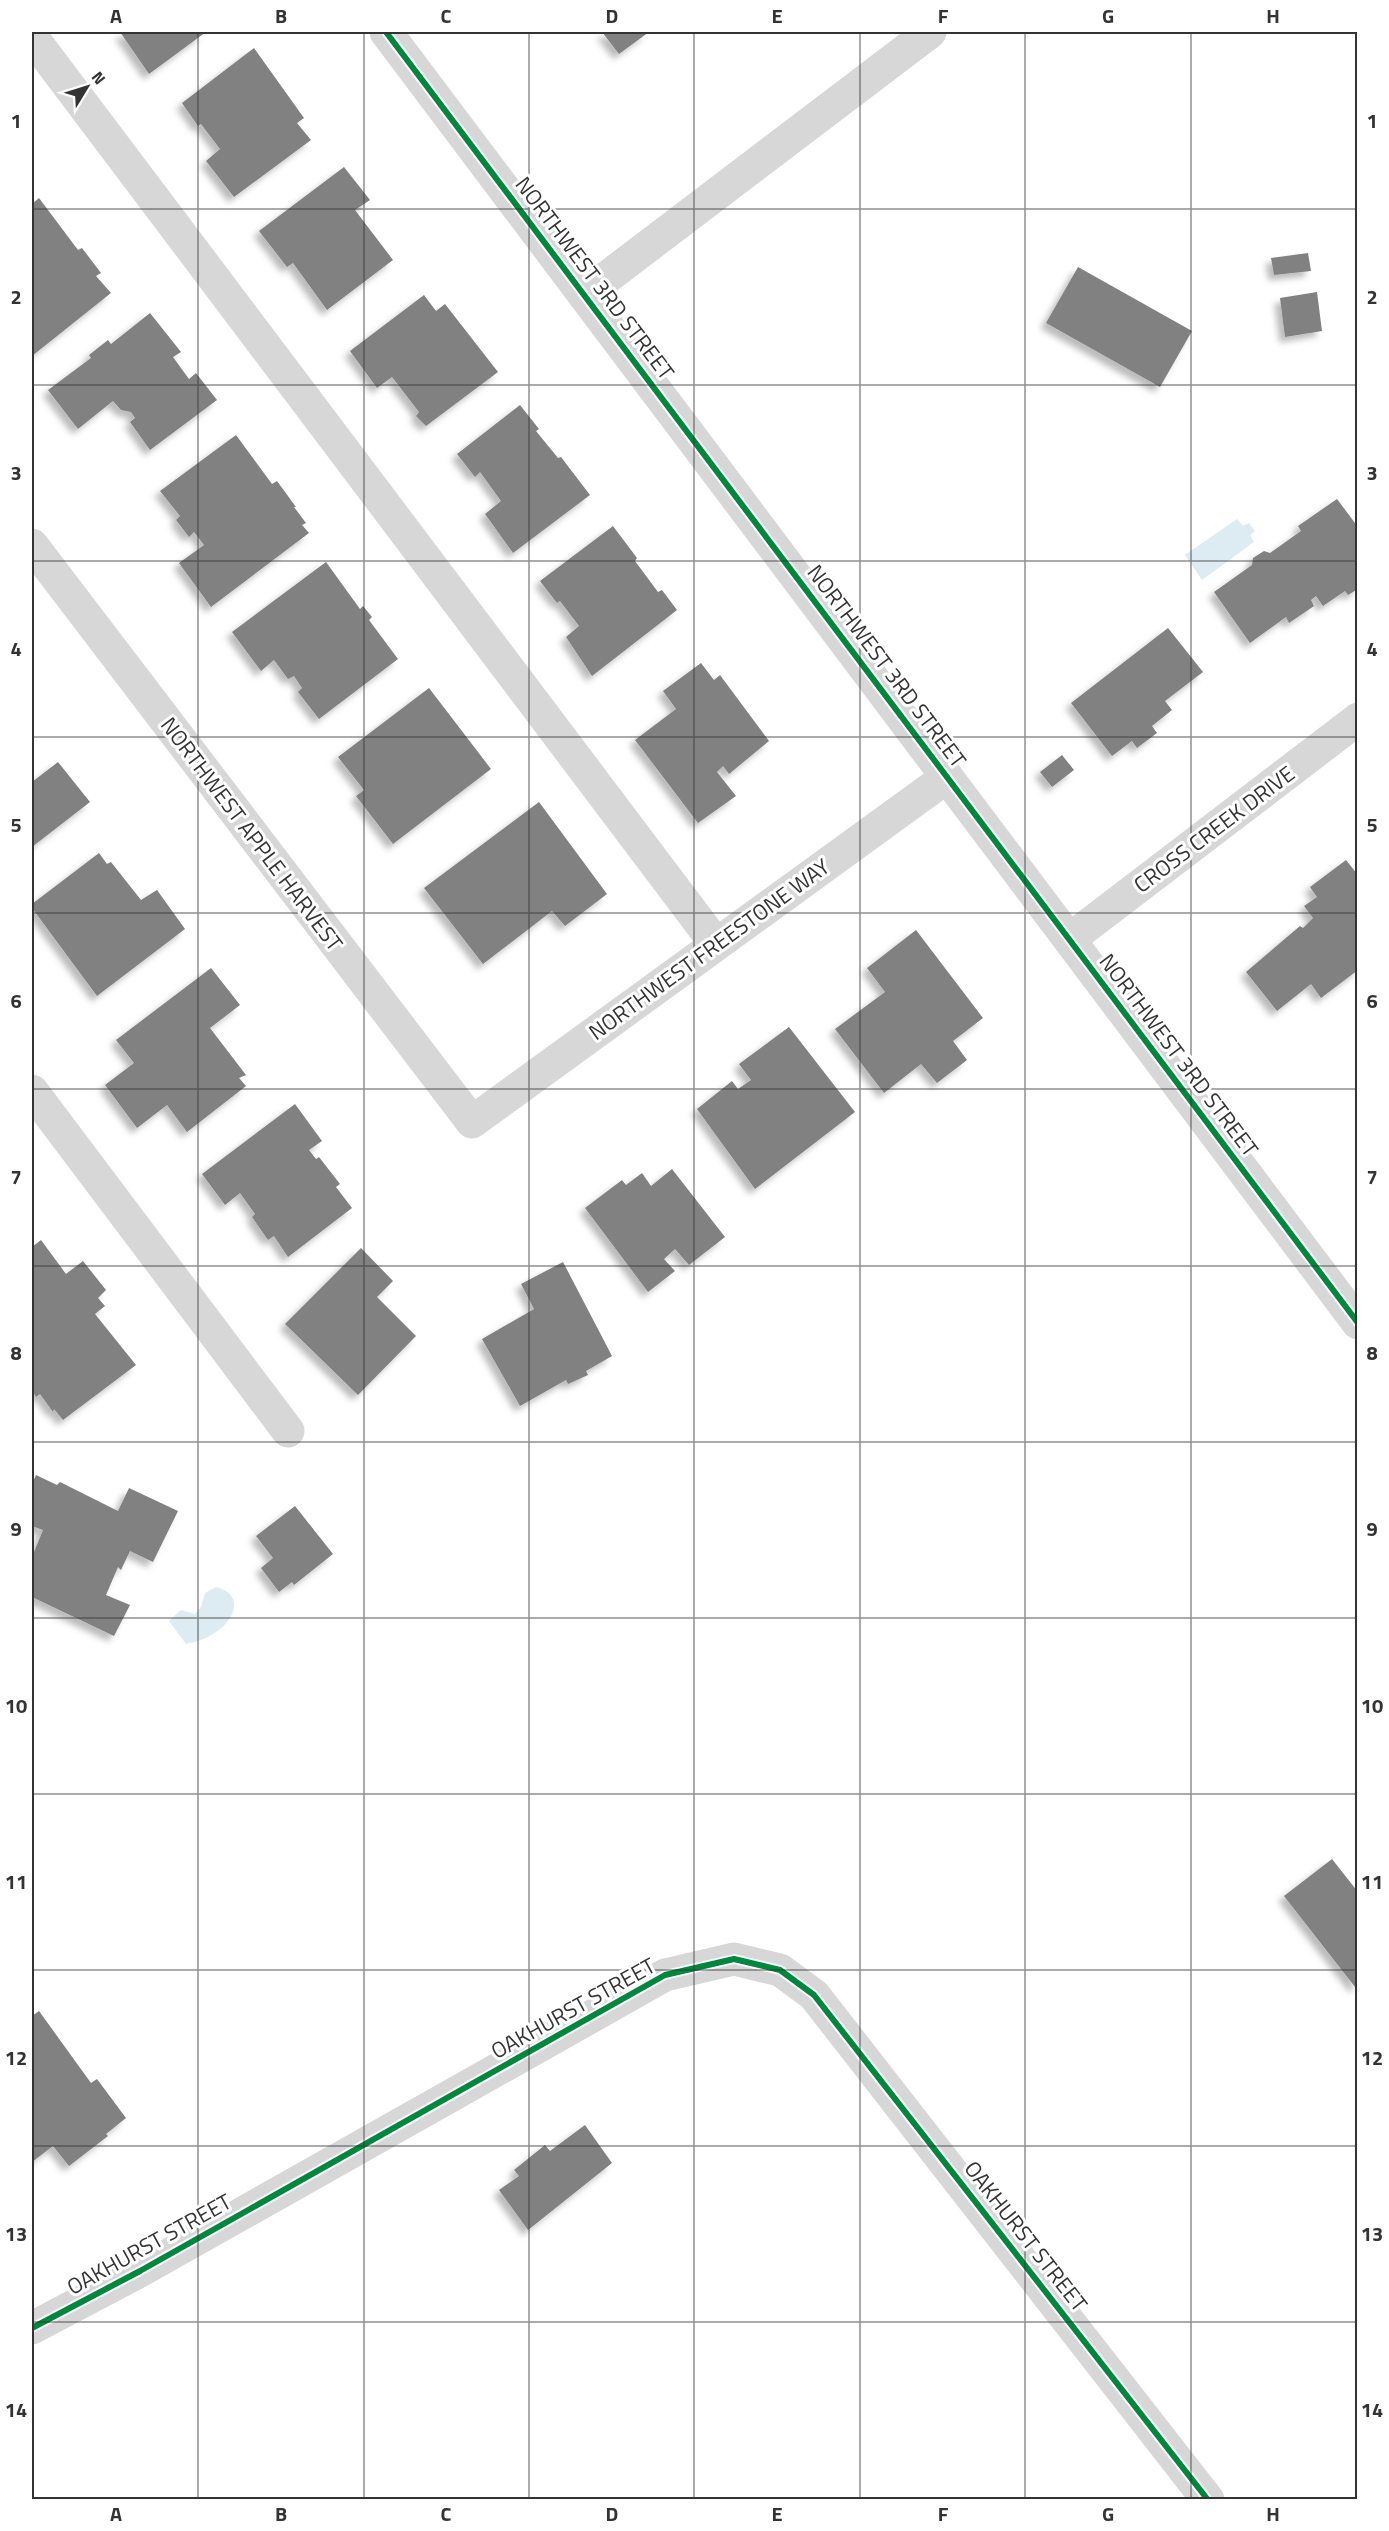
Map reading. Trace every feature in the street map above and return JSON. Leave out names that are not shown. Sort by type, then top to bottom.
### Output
[{"type":"street","name":"NORTHWEST 3RD STREET","points":[[386,32],[1358,1323]]},
{"type":"street","points":[[585,294],[930,32]]},
{"type":"street","points":[[32,37],[716,944]]},
{"type":"street","name":"NORTHWEST APPLE HARVEST","points":[[32,545],[472,1122]]},
{"type":"street","name":"CROSS CREEK DRIVE","points":[[1070,939],[1358,719]]},
{"type":"street","name":"NORTHWEST FREESTONE WAY","points":[[472,1122],[947,777]]},
{"type":"street","points":[[32,1091],[288,1431]]},
{"type":"street","name":"OAKHURST STREET","points":[[32,2328],[140,2271],[665,1975],[734,1959],[780,1970],[814,1995],[1208,2499]]},
{"type":"shaded area","points":[[1237,519],[1243,526],[1249,523],[1255,531],[1250,535],[1254,542],[1202,580],[1185,555]]},
{"type":"shaded area","points":[[216,1587],[231,1596],[234,1609],[231,1616],[213,1634],[186,1644],[169,1621],[181,1610],[195,1614],[201,1607],[205,1593]]},
{"type":"building","points":[[120,32],[206,32],[149,74]]},
{"type":"building","points":[[602,32],[649,32],[619,54]]},
{"type":"building","points":[[254,48],[304,118],[297,123],[311,140],[234,197],[206,161],[220,149],[201,124],[198,126],[182,103]]},
{"type":"building","points":[[344,167],[370,200],[355,210],[393,260],[327,310],[293,263],[287,267],[259,231]]},
{"type":"building","points":[[39,198],[78,250],[82,248],[101,273],[96,276],[111,293],[32,356],[32,204]]},
{"type":"building","points":[[1308,253],[1311,271],[1274,275],[1271,258]]},
{"type":"building","points":[[1078,267],[1192,331],[1160,387],[1046,323]]},
{"type":"building","points":[[1317,292],[1322,331],[1285,337],[1280,298]]},
{"type":"building","points":[[424,295],[436,311],[445,304],[498,372],[426,426],[416,416],[419,412],[392,377],[377,388],[350,351]]},
{"type":"building","points":[[150,313],[181,352],[173,357],[189,379],[196,373],[217,400],[150,450],[130,422],[135,418],[131,412],[121,410],[113,401],[78,429],[48,390],[91,358],[89,355],[108,340],[111,344]]},
{"type":"building","points":[[520,405],[539,429],[536,431],[558,458],[561,457],[590,495],[513,553],[485,514],[501,501],[480,472],[475,477],[457,454]]},
{"type":"building","points":[[236,435],[272,484],[277,481],[306,523],[302,525],[309,533],[211,607],[179,563],[204,545],[194,532],[189,537],[176,520],[180,516],[160,491]]},
{"type":"building","points":[[1337,499],[1358,527],[1358,589],[1348,595],[1345,591],[1323,606],[1316,596],[1311,600],[1314,606],[1289,623],[1286,617],[1250,643],[1214,592],[1252,565],[1253,558],[1264,551],[1270,553],[1301,531],[1298,526]]},
{"type":"building","points":[[613,526],[637,558],[635,561],[658,592],[662,590],[677,610],[592,676],[566,637],[579,626],[560,601],[557,603],[540,581]]},
{"type":"building","points":[[326,562],[360,609],[363,606],[372,617],[369,620],[398,659],[319,719],[298,692],[302,688],[294,676],[288,679],[274,660],[261,671],[232,632]]},
{"type":"building","points":[[1168,628],[1203,672],[1165,701],[1172,710],[1152,726],[1157,733],[1137,748],[1132,741],[1112,756],[1071,703]]},
{"type":"building","points":[[701,663],[714,680],[720,675],[769,741],[729,774],[723,766],[717,772],[736,796],[698,823],[635,740],[676,709],[663,691]]},
{"type":"building","points":[[429,688],[491,769],[393,844],[356,796],[364,790],[338,757]]},
{"type":"building","points":[[1062,755],[1074,770],[1052,787],[1040,772]]},
{"type":"building","points":[[58,762],[90,802],[32,847],[32,782]]},
{"type":"building","points":[[539,802],[607,894],[565,926],[552,911],[483,964],[424,888]]},
{"type":"building","points":[[99,853],[107,864],[111,862],[141,900],[157,890],[185,929],[97,996],[32,908],[32,904]]},
{"type":"building","points":[[1346,860],[1358,875],[1358,970],[1321,998],[1311,984],[1277,1011],[1246,972],[1300,926],[1303,928],[1313,918],[1304,906],[1317,897],[1310,887]]},
{"type":"building","points":[[916,930],[983,1018],[953,1041],[967,1060],[937,1083],[921,1064],[884,1093],[835,1029],[885,992],[867,968]]},
{"type":"building","points":[[211,968],[240,1005],[210,1028],[246,1075],[239,1078],[246,1086],[187,1132],[167,1105],[137,1128],[105,1085],[134,1063],[116,1040]]},
{"type":"building","points":[[789,1027],[855,1112],[755,1189],[697,1109],[732,1081],[738,1089],[751,1080],[739,1064]]},
{"type":"building","points":[[295,1104],[322,1141],[309,1150],[316,1159],[319,1157],[340,1184],[336,1187],[352,1208],[288,1257],[274,1236],[268,1240],[252,1217],[255,1214],[240,1193],[225,1205],[202,1174]]},
{"type":"building","points":[[672,1169],[725,1237],[689,1265],[675,1249],[664,1259],[675,1271],[648,1292],[585,1208],[622,1180],[626,1185],[642,1173],[651,1186]]},
{"type":"building","points":[[41,1240],[66,1274],[83,1261],[106,1290],[98,1298],[105,1306],[95,1314],[136,1365],[63,1420],[54,1409],[53,1412],[40,1394],[36,1397],[32,1390],[32,1247]]},
{"type":"building","points":[[361,1248],[393,1281],[377,1297],[416,1336],[358,1395],[285,1324]]},
{"type":"building","points":[[563,1262],[612,1356],[586,1371],[588,1375],[568,1384],[566,1380],[520,1406],[482,1339],[534,1309],[521,1284]]},
{"type":"building","points":[[36,1475],[57,1485],[60,1482],[118,1511],[129,1488],[178,1511],[153,1562],[130,1551],[121,1570],[118,1567],[106,1595],[130,1605],[114,1636],[32,1597],[32,1557],[43,1530],[32,1526],[32,1484]]},
{"type":"building","points":[[295,1506],[333,1554],[294,1585],[292,1582],[279,1592],[261,1568],[273,1558],[256,1536]]},
{"type":"building","points":[[1332,1859],[1358,1892],[1358,1985],[1355,1987],[1284,1896]]},
{"type":"building","points":[[39,2011],[91,2083],[97,2079],[126,2118],[106,2134],[108,2136],[69,2166],[53,2146],[32,2162],[32,2016]]},
{"type":"building","points":[[585,2125],[612,2163],[528,2230],[499,2190],[519,2176],[514,2170],[545,2145],[550,2151]]},
{"type":"cycle path","points":[[386,32],[1358,1323]]},
{"type":"cycle path","points":[[32,2328],[140,2271],[665,1975],[734,1959],[780,1970],[814,1995],[1208,2500]]}]
